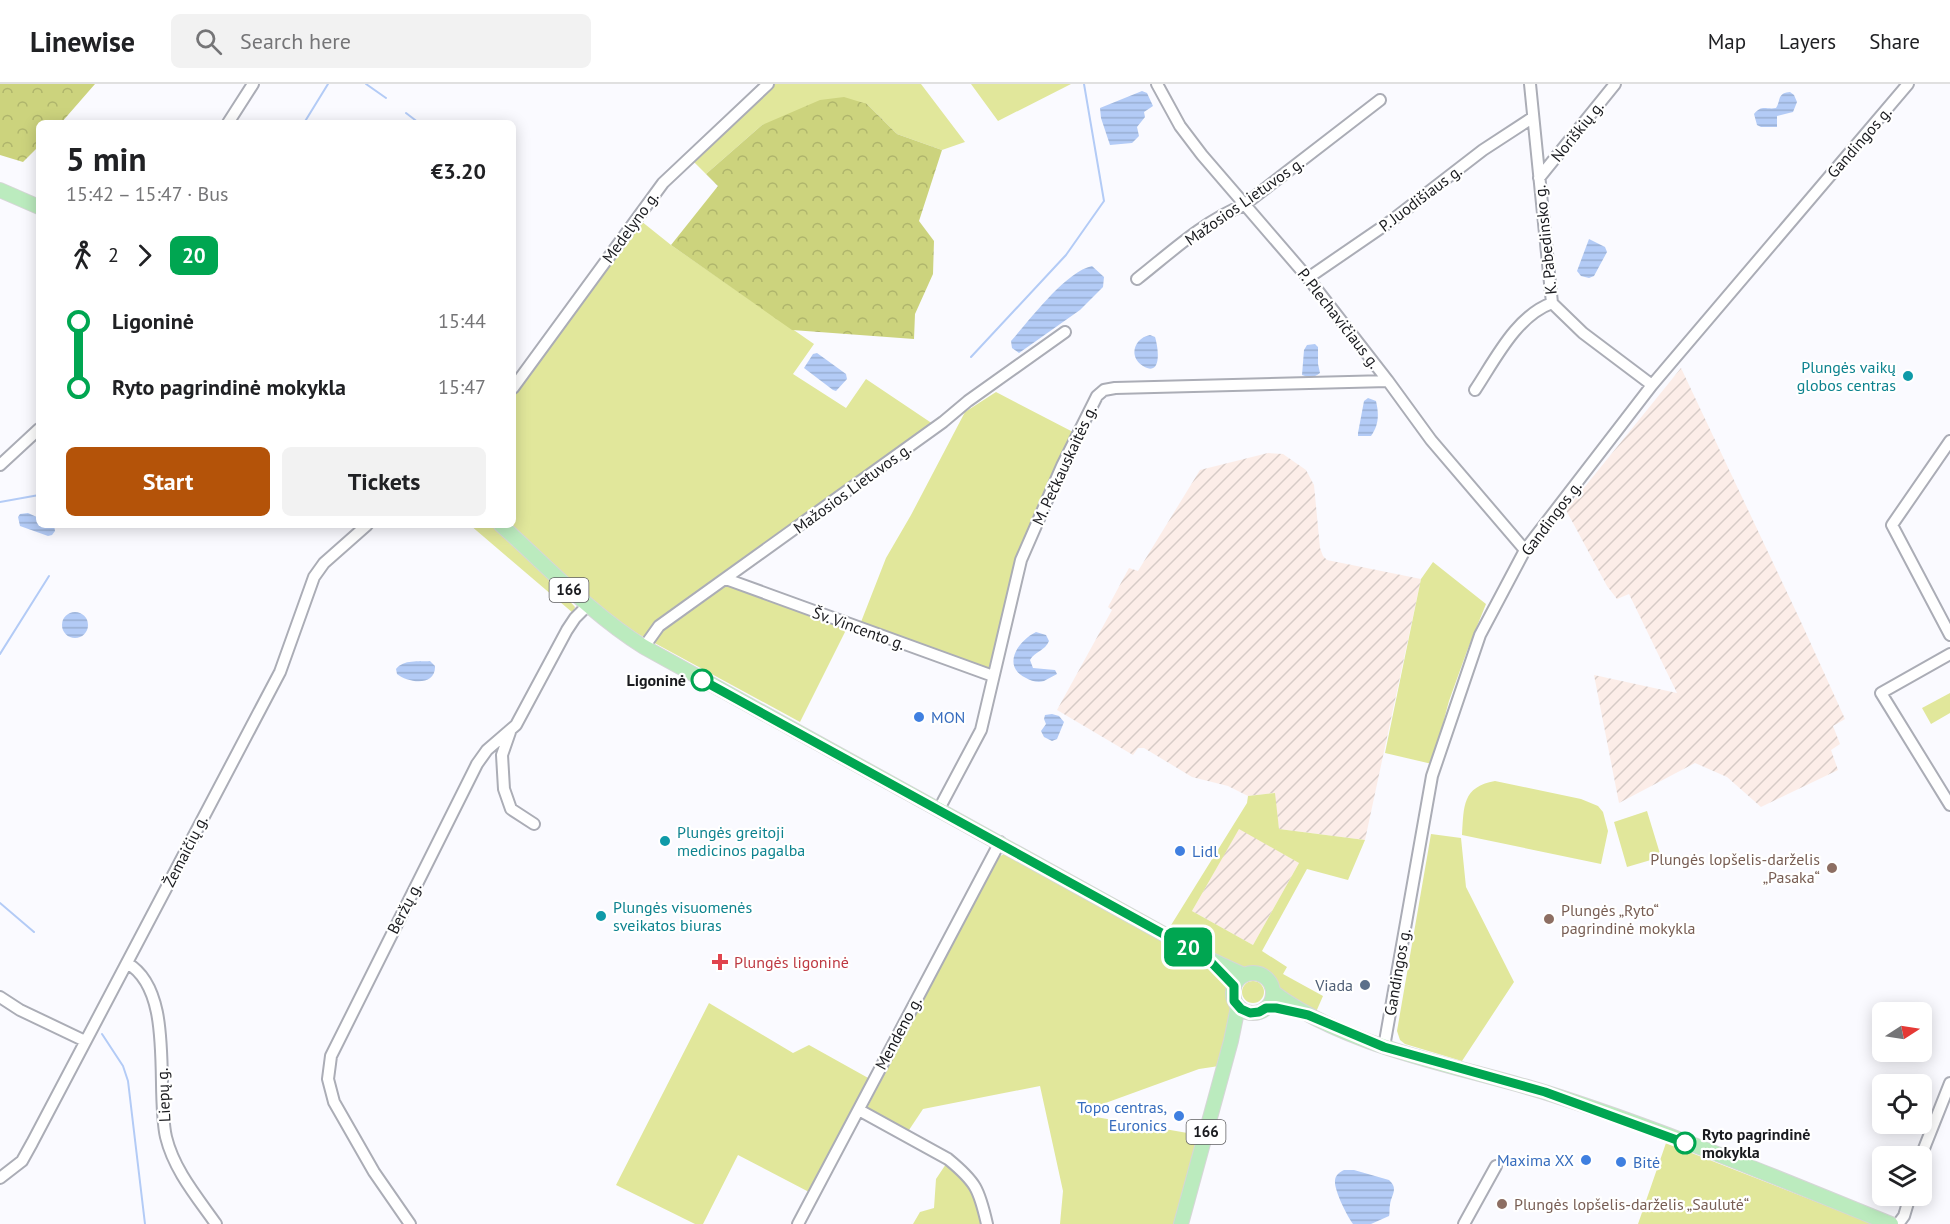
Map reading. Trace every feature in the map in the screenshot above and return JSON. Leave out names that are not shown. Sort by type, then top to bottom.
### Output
[{"type":"main road","points":[[0,190],[36,206]]},
{"type":"main road","name":"166","points":[[504,528],[587,606],[644,647],[1207,958],[1244,975],[1255,973],[1262,975],[1268,980],[1273,992]]},
{"type":"main road","name":"166","points":[[1207,958],[1234,986]]},
{"type":"main road","points":[[1244,975],[1234,986],[1233,998],[1244,1010],[1259,1012],[1266,1008],[1270,1004],[1273,992],[1308,1015]]},
{"type":"main road","points":[[1266,1008],[1308,1015],[1384,1047],[1545,1092],[1667,1136],[1891,1224]]},
{"type":"main road","name":"166","points":[[1181,1224],[1231,1041],[1244,1010]]},
{"type":"street","points":[[230,120],[252,84]]},
{"type":"street","name":"Medelyno g.","points":[[516,384],[663,183],[768,84]]},
{"type":"street","name":"P. Plechavičiaus g.","points":[[1157,84],[1180,126],[1244,205],[1308,278],[1431,440],[1525,550]]},
{"type":"street","name":"K. Pabedinsko g.","points":[[1530,84],[1552,303],[1583,333],[1652,386]]},
{"type":"street","name":"Noriškių g.","points":[[1539,178],[1615,84]]},
{"type":"street","name":"Gandingos g.","points":[[1384,1047],[1432,776],[1480,635],[1525,550],[1652,386],[1908,84]]},
{"type":"street","name":"Mažosios Lietuvos g.","points":[[1137,279],[1193,235],[1231,210],[1244,205],[1380,100]]},
{"type":"street","name":"P. Juodišiaus g.","points":[[1308,278],[1391,221],[1492,143],[1532,118]]},
{"type":"street","points":[[1475,390],[1525,320],[1541,307],[1552,303]]},
{"type":"street","name":"Mažosios Lietuvos g.","points":[[644,647],[659,626],[944,422],[968,401],[1065,332]]},
{"type":"street","name":"M. Pečkauskaitės g.","points":[[939,809],[981,730],[1021,560],[1062,466],[1097,396],[1104,390],[1115,388],[1388,381]]},
{"type":"street","points":[[0,465],[36,432]]},
{"type":"street","points":[[1950,441],[1892,525],[1950,635]]},
{"type":"street","name":"Žemaičių g.","points":[[0,1178],[22,1161],[280,672],[314,577],[324,563],[364,528]]},
{"type":"street","name":"Šv. Vincento g.","points":[[726,579],[993,676]]},
{"type":"street","name":"Beržų g.","points":[[410,1224],[374,1172],[334,1102],[328,1079],[331,1056],[477,764],[487,750],[516,725],[567,630],[587,606]]},
{"type":"street","points":[[1950,654],[1881,693],[1950,805]]},
{"type":"street","points":[[510,732],[502,755],[504,789],[511,809],[534,824]]},
{"type":"street","name":"Mendeno g.","points":[[798,1224],[1000,843]]},
{"type":"street","name":"Liepų g.","points":[[127,963],[135,968],[146,981],[155,1005],[160,1030],[166,1137],[180,1171],[216,1224]]},
{"type":"street","points":[[0,997],[20,1010],[85,1041]]},
{"type":"street","points":[[1925,1146],[1950,1083]]},
{"type":"street","points":[[859,1110],[948,1159],[960,1169],[971,1179],[980,1194],[987,1224]]},
{"type":"street","points":[[1464,1224],[1496,1166]]},
{"type":"street","points":[[1898,1224],[1907,1206]]},
{"type":"shaded area","points":[[1681,368],[1845,719],[1833,726],[1840,744],[1831,750],[1838,770],[1761,807],[1727,777],[1695,763],[1619,803],[1594,675],[1677,693],[1629,594],[1617,599],[1607,586],[1566,510]]},
{"type":"shaded area","points":[[1268,453],[1283,454],[1306,470],[1314,485],[1320,548],[1327,560],[1421,579],[1365,840],[1279,829],[1274,793],[1248,796],[1228,786],[1192,777],[1144,748],[1138,748],[1133,755],[1057,710],[1112,610],[1108,607],[1129,568],[1138,571],[1200,470]]},
{"type":"shaded area","points":[[1239,828],[1299,863],[1253,945],[1192,911]]},
{"type":"green space","points":[[0,84],[95,84],[64,120],[36,120],[36,149],[23,162],[0,155]]},
{"type":"green space","points":[[774,84],[921,84],[965,142],[942,150],[897,134],[867,104],[762,125],[706,174],[692,160]]},
{"type":"green space","points":[[971,84],[1071,84],[998,121]]},
{"type":"green space","points":[[844,97],[867,104],[897,134],[942,150],[919,221],[934,241],[933,274],[915,314],[914,339],[792,330],[671,245],[718,186],[706,174],[762,125],[820,100]]},
{"type":"green space","points":[[641,221],[671,245],[814,344],[793,374],[846,408],[866,379],[933,424],[718,580],[848,626],[800,722],[620,622],[587,596],[512,528],[516,528],[516,393]]},
{"type":"green space","points":[[996,392],[1073,432],[1016,556],[989,668],[861,622],[886,558],[965,412]]},
{"type":"green space","points":[[474,528],[497,528],[564,592],[563,594],[575,607],[573,613]]},
{"type":"green space","points":[[1433,562],[1486,604],[1449,701],[1432,764],[1385,753],[1421,579]]},
{"type":"green space","points":[[1950,693],[1950,713],[1931,724],[1922,708]]},
{"type":"green space","points":[[1495,781],[1581,799],[1598,806],[1603,812],[1608,831],[1601,864],[1462,835],[1467,799],[1476,788]]},
{"type":"green space","points":[[1275,793],[1279,829],[1365,840],[1348,880],[1307,869],[1262,951],[1287,967],[1283,974],[1323,996],[1316,1012],[1277,988],[1267,972],[1258,969],[1242,969],[1168,930],[1247,803],[1248,796]],"holes":[[[1239,829],[1299,863],[1253,945],[1192,911]]]},
{"type":"green space","points":[[1647,811],[1661,857],[1627,867],[1614,822]]},
{"type":"green space","points":[[1431,834],[1461,838],[1466,887],[1514,982],[1462,1061],[1405,1044],[1400,1040],[1397,1031]]},
{"type":"green space","points":[[1004,854],[1207,962],[1228,984],[1233,1006],[1219,1066],[1199,1069],[1089,1109],[1090,1116],[1199,1135],[1175,1224],[1060,1224],[1063,1191],[1040,1086],[923,1109],[907,1133],[866,1110],[995,859]]},
{"type":"green space","points":[[1249,981],[1257,981],[1264,988],[1264,996],[1257,1003],[1249,1003],[1242,996],[1242,988]]},
{"type":"green space","points":[[709,1003],[793,1053],[809,1045],[870,1079],[809,1192],[738,1155],[703,1224],[695,1224],[616,1185]]},
{"type":"green space","points":[[1666,1143],[1873,1224],[1638,1224]]},
{"type":"green space","points":[[946,1164],[954,1169],[977,1200],[982,1224],[913,1224],[920,1212],[934,1208],[936,1179]]},
{"type":"water","points":[[1142,91],[1147,93],[1153,106],[1144,112],[1145,117],[1137,127],[1139,136],[1132,143],[1110,145],[1100,108]]},
{"type":"water","points":[[1790,92],[1797,102],[1793,112],[1777,116],[1777,127],[1757,125],[1754,114],[1757,111],[1762,108],[1776,108],[1781,95]]},
{"type":"water","points":[[1589,239],[1605,247],[1607,252],[1594,276],[1589,278],[1581,276],[1577,271]]},
{"type":"water","points":[[1092,266],[1104,277],[1103,287],[1080,310],[1019,353],[1012,348],[1011,341],[1048,298],[1071,277]]},
{"type":"water","points":[[1150,335],[1155,337],[1158,359],[1154,368],[1149,369],[1138,362],[1134,353],[1140,340]]},
{"type":"water","points":[[1315,344],[1318,347],[1320,373],[1314,377],[1302,375],[1304,350],[1307,345]]},
{"type":"water","points":[[817,353],[846,374],[847,379],[836,391],[804,368],[813,354]]},
{"type":"water","points":[[1368,398],[1376,401],[1377,424],[1371,436],[1358,436],[1364,401]]},
{"type":"water","points":[[28,513],[36,517],[36,528],[54,528],[55,531],[48,536],[20,526],[18,517],[20,514]]},
{"type":"water","points":[[75,612],[84,616],[88,625],[84,634],[75,638],[66,634],[62,625],[66,616]]},
{"type":"water","points":[[1036,632],[1046,635],[1049,641],[1030,660],[1033,668],[1055,670],[1057,674],[1039,682],[1030,680],[1019,673],[1013,661],[1018,647]]},
{"type":"water","points":[[430,661],[435,666],[434,673],[426,680],[408,680],[397,674],[396,669],[403,664]]},
{"type":"water","points":[[1045,715],[1059,716],[1064,722],[1057,739],[1052,741],[1044,737],[1041,731],[1046,724]]},
{"type":"water","points":[[1344,1170],[1354,1170],[1389,1180],[1392,1183],[1394,1189],[1389,1216],[1371,1224],[1353,1224],[1341,1203],[1335,1185],[1336,1177]]},
{"type":"waterway","points":[[306,120],[328,84]]},
{"type":"waterway","points":[[366,84],[386,98]]},
{"type":"waterway","points":[[971,357],[1066,255],[1104,201],[1084,84]]},
{"type":"waterway","points":[[406,113],[415,120]]},
{"type":"waterway","points":[[0,502],[36,496]]},
{"type":"waterway","points":[[0,654],[49,576]]},
{"type":"waterway","points":[[0,903],[34,932]]},
{"type":"waterway","points":[[102,1034],[123,1066],[128,1081],[145,1224]]},
{"type":"bus line","name":"20","points":[[702,680],[1207,958],[1234,986],[1234,1001],[1244,1011],[1255,1013],[1266,1008],[1276,1008],[1308,1015],[1384,1047],[1545,1092],[1685,1143]]},
{"type":"place","name":"Plungės vaikų globos centras","points":[[1908,376]]},
{"type":"place","name":"Ligoninė","points":[[702,680]]},
{"type":"place","name":"MON","points":[[919,717]]},
{"type":"place","name":"Plungės greitoji medicinos pagalba","points":[[665,841]]},
{"type":"place","name":"Lidl","points":[[1180,851]]},
{"type":"place","name":"Plungės lopšelis-darželis „Pasaka“","points":[[1832,868]]},
{"type":"place","name":"Plungės visuomenės sveikatos biuras","points":[[601,916]]},
{"type":"place","name":"Plungės „Ryto“ pagrindinė mokykla","points":[[1549,919]]},
{"type":"place","name":"Plungės ligoninė","points":[[720,962]]},
{"type":"place","name":"Viada","points":[[1365,985]]},
{"type":"place","name":"Topo centras, Euronics","points":[[1179,1116]]},
{"type":"place","name":"Ryto pagrindinė mokykla","points":[[1685,1143]]},
{"type":"place","name":"Maxima XX","points":[[1586,1160]]},
{"type":"place","name":"Bitė","points":[[1621,1162]]},
{"type":"place","name":"Plungės lopšelis-darželis „Saulutė“","points":[[1502,1204]]}]
